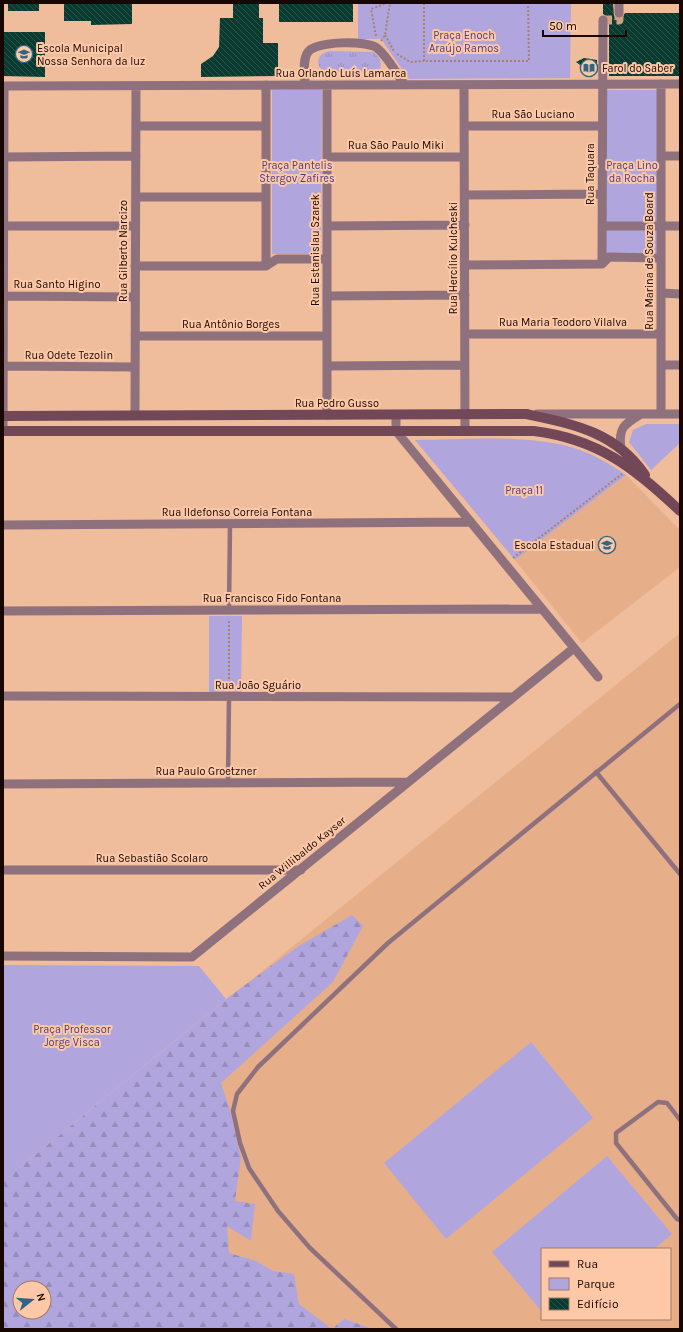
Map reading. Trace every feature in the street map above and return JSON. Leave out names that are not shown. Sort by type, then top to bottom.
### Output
[{"type":"main road","name":"Rua Pedro Gusso","points":[[3,416],[526,414],[585,429],[610,440],[635,462],[648,480],[680,511]]},
{"type":"main road","name":"Rua Pedro Gusso","points":[[3,431],[534,431],[565,436],[599,449],[648,480]]},
{"type":"street","points":[[619,3],[619,13]]},
{"type":"street","name":"Rua Taquara","points":[[602,264],[603,20]]},
{"type":"street","points":[[305,85],[305,60],[307,53],[311,48],[326,44],[373,45],[380,51],[404,85]]},
{"type":"street","name":"Rua Marina de Souza Board","points":[[661,84],[661,414]]},
{"type":"street","name":"Rua Orlando Luís Lamarca","points":[[3,86],[680,84]]},
{"type":"street","name":"Rua Estanislau Szarek","points":[[327,85],[327,415]]},
{"type":"street","name":"Rua Hercílio Kulcheski","points":[[464,85],[465,430]]},
{"type":"street","points":[[3,86],[3,431]]},
{"type":"street","name":"Rua Gilberto Narcizo","points":[[135,415],[136,86]]},
{"type":"street","points":[[266,86],[266,266]]},
{"type":"street","points":[[136,126],[266,126]]},
{"type":"street","name":"Rua São Luciano","points":[[465,126],[602,126]]},
{"type":"street","points":[[4,157],[136,156]]},
{"type":"street","points":[[661,156],[680,156]]},
{"type":"street","name":"Rua São Paulo Miki","points":[[327,157],[464,157]]},
{"type":"street","points":[[465,195],[602,194]]},
{"type":"street","points":[[136,197],[266,197]]},
{"type":"street","points":[[4,226],[136,226]]},
{"type":"street","points":[[327,226],[465,226]]},
{"type":"street","points":[[602,226],[680,226]]},
{"type":"street","points":[[465,265],[602,264],[609,257],[661,258]]},
{"type":"street","points":[[136,266],[266,266],[277,259],[327,259]]},
{"type":"street","points":[[661,294],[680,294]]},
{"type":"street","points":[[327,296],[465,295]]},
{"type":"street","name":"Rua Santo Higino","points":[[3,296],[135,297]]},
{"type":"street","name":"Rua Maria Teodoro Vilalva","points":[[465,334],[661,334]]},
{"type":"street","name":"Rua Antônio Borges","points":[[135,336],[327,336]]},
{"type":"street","points":[[327,366],[465,365]]},
{"type":"street","points":[[661,365],[680,365]]},
{"type":"street","name":"Rua Odete Tezolin","points":[[3,366],[135,367]]},
{"type":"street","points":[[396,414],[396,431],[598,677]]},
{"type":"street","points":[[526,414],[680,414]]},
{"type":"street","points":[[621,449],[621,431],[625,425],[642,414]]},
{"type":"street","name":"Rua Ildefonso Correia Fontana","points":[[3,525],[471,522]]},
{"type":"street","name":"Rua Francisco Fido Fontana","points":[[3,611],[542,609]]},
{"type":"street","name":"Rua Willibaldo Kayser","points":[[3,956],[192,957],[574,648]]},
{"type":"street","name":"Rua João Sguário","points":[[3,696],[513,697]]},
{"type":"street","name":"Rua Paulo Groetzner","points":[[3,784],[408,782]]},
{"type":"street","name":"Rua Sebastião Scolaro","points":[[3,870],[301,870]]},
{"type":"lane","points":[[229,610],[230,524]]},
{"type":"lane","points":[[228,697],[228,783]]},
{"type":"lane","points":[[396,1329],[310,1248],[278,1211],[249,1168],[240,1143],[233,1111],[237,1094],[258,1067],[388,943],[680,704]]},
{"type":"lane","points":[[596,772],[680,874]]},
{"type":"lane","points":[[680,1120],[666,1103],[658,1102],[616,1133],[616,1143],[677,1219],[680,1220]]},
{"type":"path","points":[[388,3],[385,34],[379,45],[371,17],[371,9],[388,3]]},
{"type":"path","points":[[424,3],[424,61]]},
{"type":"path","points":[[385,34],[397,55],[410,62],[529,61],[528,3]]},
{"type":"path","points":[[506,564],[630,468]]},
{"type":"path","points":[[228,697],[229,610]]},
{"type":"shaded area","name":"Escola Estadual","points":[[626,475],[680,530],[680,567],[582,643],[515,560]]},
{"type":"shaded area","points":[[680,633],[680,1329],[32,1329],[38,1320],[52,1320],[52,1280],[19,1280],[3,1181]]},
{"type":"green space","name":"Praça Enoch Araújo Ramos","points":[[358,3],[571,3],[570,78],[409,79],[381,39],[358,39]]},
{"type":"green space","points":[[329,51],[374,52],[380,59],[381,66],[378,72],[323,72],[320,69],[318,59],[322,54]]},
{"type":"green space","name":"Praça Pantelis Stergov Zafires","points":[[272,90],[322,90],[321,254],[272,254]]},
{"type":"green space","name":"Praça Lino da Rocha","points":[[606,90],[657,90],[657,253],[606,253]]},
{"type":"green space","points":[[646,424],[680,424],[680,443],[651,470],[629,442],[633,430]]},
{"type":"green space","name":"Praça 11","points":[[520,439],[541,441],[586,452],[626,475],[515,560],[415,440]]},
{"type":"green space","points":[[209,616],[242,616],[241,692],[209,692]]},
{"type":"green space","points":[[352,915],[363,926],[333,982],[221,1083],[230,1110],[241,1157],[235,1201],[255,1204],[251,1241],[227,1226],[229,1253],[256,1261],[273,1271],[294,1274],[299,1304],[332,1329],[3,1329],[3,1181],[226,999],[297,947]]},
{"type":"green space","name":"Praça Professor Jorge Visca","points":[[3,965],[199,966],[226,999],[3,1181]]},
{"type":"green space","points":[[531,1042],[593,1118],[446,1239],[384,1163]]},
{"type":"green space","points":[[607,1156],[672,1234],[655,1248],[541,1248],[541,1311],[492,1252]]},
{"type":"green space","points":[[344,1319],[370,1328],[373,1329],[332,1329]]},
{"type":"building","name":"Escola Municipal Nossa Senhora da luz","points":[[8,3],[39,3],[39,11],[8,11]]},
{"type":"building","name":"Escola Municipal Nossa Senhora da luz","points":[[64,3],[132,3],[132,24],[91,25],[91,21],[64,21]]},
{"type":"building","points":[[233,3],[259,3],[259,18],[263,18],[263,43],[278,43],[278,76],[201,77],[201,64],[213,56],[219,47],[220,18],[233,18]]},
{"type":"building","points":[[279,3],[353,3],[353,22],[279,22]]},
{"type":"building","points":[[603,3],[613,3],[614,16],[619,19],[622,18],[625,13],[680,13],[680,76],[609,76],[609,20],[608,17],[603,14]]},
{"type":"building","name":"Escola Municipal Nossa Senhora da luz","points":[[3,32],[45,32],[45,77],[3,76]]},
{"type":"building","name":"Farol do Saber","points":[[584,58],[597,60],[597,65],[591,73],[576,62]]},
{"type":"tunnel","points":[[603,20],[619,20],[619,13]]},
{"type":"place","name":"Escola Municipal Nossa Senhora da luz","points":[[24,54]]},
{"type":"place","name":"Farol do Saber","points":[[589,68]]},
{"type":"place","name":"Escola Estadual","points":[[607,545]]}]
